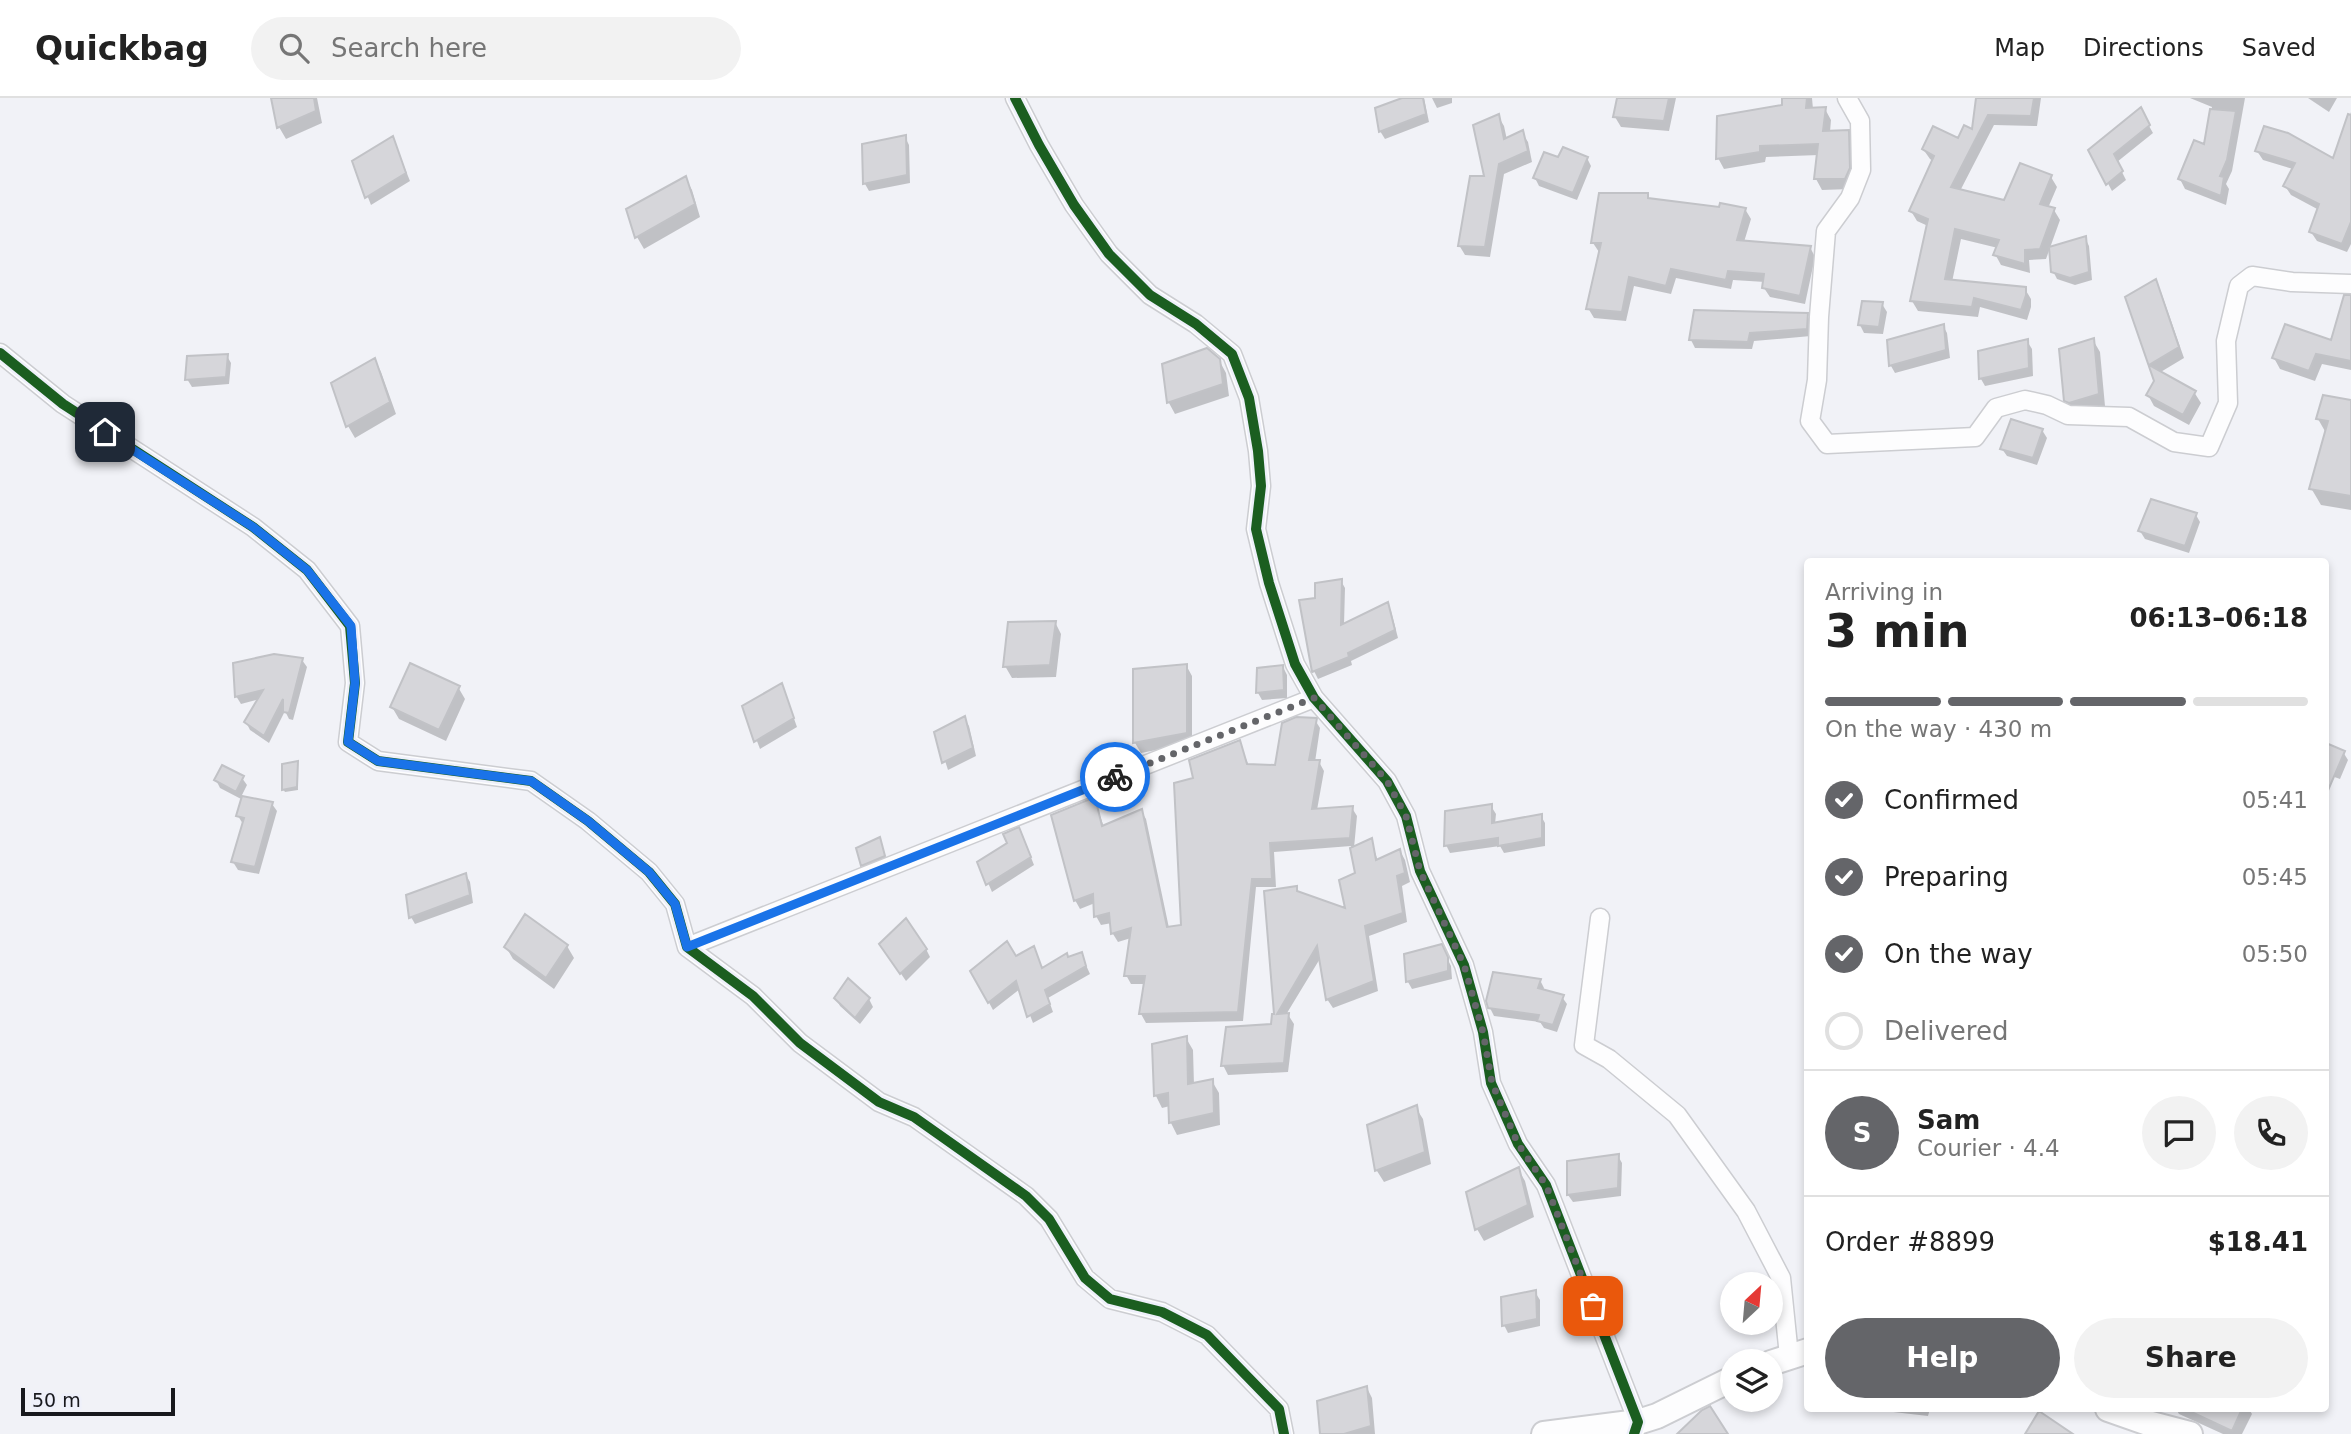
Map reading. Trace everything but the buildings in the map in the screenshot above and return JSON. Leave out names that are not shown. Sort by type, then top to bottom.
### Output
[{"type":"street","points":[[1015,98],[1074,205],[1109,254],[1150,295],[1196,324],[1232,354],[1248,398],[1258,451],[1261,486],[1256,529],[1269,583],[1295,664],[1314,698],[1387,781],[1406,816],[1420,871],[1464,965],[1483,1032],[1492,1083],[1518,1144],[1546,1185],[1636,1428]]},
{"type":"street","points":[[1847,98],[1860,121],[1861,170],[1850,198],[1826,231],[1817,380],[1810,421],[1827,444],[1975,438],[1996,408],[2025,400],[2047,405],[2068,415],[2129,417],[2174,442],[2209,447],[2228,403],[2226,341],[2239,286],[2252,276],[2292,282],[2351,284]]},
{"type":"street","points":[[0,353],[63,404],[253,527],[307,570],[351,626],[355,683],[348,742],[378,761],[531,781],[588,821],[649,872],[675,904],[687,947],[753,996],[800,1043],[879,1102],[915,1117],[1026,1196],[1049,1219],[1085,1278],[1110,1299],[1162,1311],[1207,1335],[1279,1409],[1284,1434]]},
{"type":"street","points":[[687,947],[1314,698]]},
{"type":"street","points":[[1600,918],[1584,1045],[1609,1059],[1677,1115],[1746,1211],[1780,1278],[1789,1357]]},
{"type":"street","points":[[1544,1434],[1636,1428],[1720,1385]]},
{"type":"street","points":[[2117,1412],[2190,1434]]},
{"type":"cycle path","points":[[1015,98],[1074,205],[1109,254],[1150,295],[1196,324],[1232,354],[1249,398],[1258,451],[1261,486],[1256,529],[1269,583],[1295,664],[1314,698],[1387,781],[1406,816],[1420,871],[1464,965],[1483,1032],[1491,1083],[1518,1144],[1546,1185],[1638,1422],[1634,1434]]},
{"type":"cycle path","points":[[0,353],[63,404],[253,527],[307,570],[350,626],[355,683],[348,742],[378,761],[531,781],[588,821],[649,872],[675,904],[687,947],[753,996],[800,1043],[879,1102],[914,1117],[1026,1196],[1049,1219],[1085,1278],[1110,1299],[1162,1312],[1207,1335],[1279,1409],[1284,1434]]},
{"type":"way so far","points":[[1115,777],[1314,698],[1387,781],[1406,816],[1420,871],[1464,965],[1483,1032],[1492,1083],[1518,1144],[1546,1185],[1593,1306]]},
{"type":"route","points":[[105,432],[253,527],[307,570],[351,626],[355,683],[348,742],[378,761],[531,781],[588,821],[649,872],[675,904],[687,947],[1115,777]]}]
